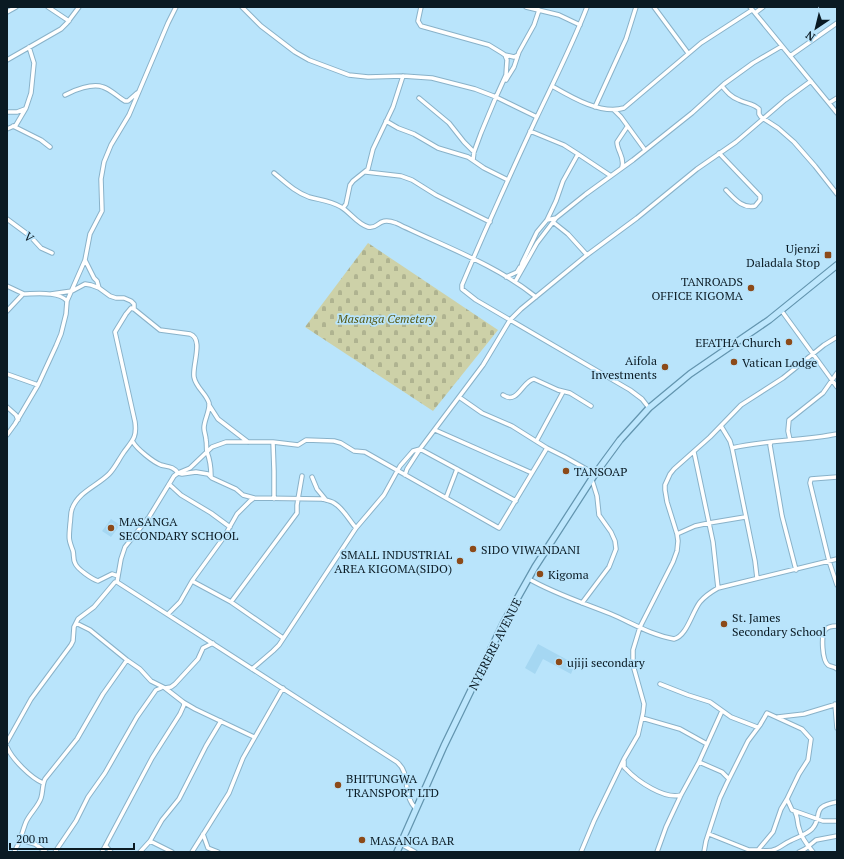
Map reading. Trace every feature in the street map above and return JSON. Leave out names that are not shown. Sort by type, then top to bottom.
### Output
[{"type":"main road","name":"NYERERE AVENUE","points":[[397,852],[444,746],[478,678],[479,672],[494,640],[529,579],[594,477],[620,440],[649,408],[690,374],[769,320],[837,265]]},
{"type":"street","points":[[7,12],[16,7]]},
{"type":"street","points":[[48,7],[69,21]]},
{"type":"street","points":[[7,60],[61,29],[79,7]]},
{"type":"street","points":[[7,435],[18,420],[38,385],[61,334],[66,314],[67,301],[85,260],[90,234],[102,211],[101,179],[104,162],[129,115],[137,93],[176,7]]},
{"type":"street","points":[[242,7],[253,19],[276,38],[309,60],[353,76],[403,76],[432,78],[475,89],[496,97],[537,117]]},
{"type":"street","points":[[421,7],[418,21],[421,26],[489,45],[505,55],[514,56],[518,54]]},
{"type":"street","points":[[526,7],[559,16],[580,25]]},
{"type":"street","points":[[587,7],[508,180],[462,285],[462,289],[476,300],[630,390],[649,408]]},
{"type":"street","points":[[595,107],[626,38],[636,7]]},
{"type":"street","points":[[653,7],[688,53]]},
{"type":"street","points":[[755,13],[763,7]]},
{"type":"street","points":[[552,86],[595,107],[614,110],[624,108],[632,103],[688,53],[751,8],[837,113]]},
{"type":"street","points":[[473,160],[474,152],[496,97],[504,82],[511,74],[518,54],[534,25],[539,10]]},
{"type":"street","points":[[790,56],[837,23]]},
{"type":"street","points":[[515,282],[537,243],[555,220],[586,194],[622,168],[697,109],[722,86],[757,61],[782,46]]},
{"type":"street","points":[[7,129],[19,120],[31,93],[34,63],[29,48]]},
{"type":"street","points":[[504,82],[508,66],[505,55]]},
{"type":"street","points":[[344,208],[350,185],[353,181],[366,172],[373,149],[397,96],[403,76]]},
{"type":"street","points":[[405,474],[420,449],[483,365],[510,320],[521,309],[587,255],[637,218],[697,169],[720,153],[785,100],[811,81]]},
{"type":"street","points":[[65,95],[81,88],[101,86],[125,101],[128,101],[137,93]]},
{"type":"street","points":[[722,86],[730,96],[756,106],[759,109],[760,117],[764,118],[778,128],[794,142],[816,166],[837,194]]},
{"type":"street","points":[[419,98],[449,123],[474,152]]},
{"type":"street","points":[[829,103],[837,98]]},
{"type":"street","points":[[7,112],[17,112],[25,109]]},
{"type":"street","points":[[614,110],[621,117],[645,150]]},
{"type":"street","points":[[19,120],[20,131]]},
{"type":"street","points":[[386,121],[398,128],[414,134],[438,148],[473,160],[484,168],[508,180]]},
{"type":"street","points":[[13,126],[20,131],[41,140],[50,147]]},
{"type":"street","points":[[622,168],[624,163],[617,148],[616,142],[627,127]]},
{"type":"street","points":[[530,131],[564,145],[611,176]]},
{"type":"street","points":[[720,153],[760,196],[760,200],[755,206],[749,207],[738,202],[726,190]]},
{"type":"street","points":[[506,277],[517,272],[521,266],[537,232],[547,220],[563,181],[578,154]]},
{"type":"street","points":[[274,172],[300,192],[344,208],[367,227],[373,227],[383,220],[390,221],[473,259],[515,282],[536,297]]},
{"type":"street","points":[[366,172],[400,176],[412,180],[436,195],[490,222]]},
{"type":"street","name":"V","points":[[7,220],[30,236],[41,248],[52,253]]},
{"type":"street","points":[[547,220],[555,220],[587,255]]},
{"type":"street","points":[[85,260],[97,281],[99,288]]},
{"type":"street","points":[[520,272],[521,266]]},
{"type":"street","points":[[7,286],[24,294],[51,294],[72,291],[85,284],[91,285],[99,288],[110,296],[124,298],[131,301],[134,304],[134,309],[160,330],[195,336],[197,342],[193,370],[194,379],[198,388],[205,396],[218,419],[249,443]]},
{"type":"street","points":[[7,311],[24,294]]},
{"type":"street","points":[[51,294],[64,298],[67,301]]},
{"type":"street","points":[[118,576],[112,574],[98,581],[94,580],[78,567],[74,560],[74,555],[68,536],[70,515],[75,503],[85,492],[109,474],[135,438],[135,422],[114,332],[130,309],[134,309]]},
{"type":"street","points":[[780,310],[837,387]]},
{"type":"street","points":[[581,852],[585,839],[624,759],[638,735],[644,704],[633,665],[633,650],[640,627],[674,562],[677,551],[677,534],[667,502],[666,485],[670,474],[741,405],[783,378],[837,337]]},
{"type":"street","points":[[7,374],[38,385]]},
{"type":"street","points":[[790,440],[788,431],[789,420],[823,393],[837,374]]},
{"type":"street","points":[[503,395],[507,397],[514,397],[532,379],[540,381],[563,392],[570,393],[591,406]]},
{"type":"street","points":[[537,440],[563,392]]},
{"type":"street","points":[[459,397],[482,413],[512,426],[537,440],[547,448],[565,456],[594,477],[598,513],[615,541],[616,549],[609,566],[582,603]]},
{"type":"street","points":[[209,405],[204,428],[207,451],[210,460],[211,476]]},
{"type":"street","points":[[7,406],[16,415],[18,420]]},
{"type":"street","points":[[721,426],[730,441],[732,448],[755,561],[757,578]]},
{"type":"street","points":[[435,430],[532,473]]},
{"type":"street","points":[[732,448],[837,434]]},
{"type":"street","points":[[7,742],[31,699],[71,645],[78,619],[94,607],[115,582],[117,582],[121,559],[125,547],[149,517],[174,476],[190,468],[207,451],[215,446],[234,442],[273,442],[298,445],[306,440],[334,441],[341,443],[354,451],[365,452],[499,528],[547,448]]},
{"type":"street","points":[[206,441],[215,446]]},
{"type":"street","points":[[132,442],[158,463],[174,468],[178,473],[182,474],[196,472],[208,474],[236,489],[243,495],[254,498],[322,499],[334,503],[356,528]]},
{"type":"street","points":[[273,442],[274,499]]},
{"type":"street","points":[[771,442],[770,445],[782,516],[796,570]]},
{"type":"street","points":[[128,447],[132,446],[138,448]]},
{"type":"street","points":[[252,669],[273,651],[283,638],[356,528],[384,495],[397,470],[413,451],[420,449],[516,501]]},
{"type":"street","points":[[694,452],[716,562],[718,588]]},
{"type":"street","points":[[446,498],[457,469]]},
{"type":"street","points":[[232,602],[297,513],[302,476]]},
{"type":"street","points":[[837,477],[811,479],[810,481],[829,561],[837,586]]},
{"type":"street","points":[[312,478],[327,501]]},
{"type":"street","points":[[169,484],[181,495],[211,513],[230,527]]},
{"type":"street","points":[[168,614],[180,602],[192,581],[244,506],[254,498]]},
{"type":"street","points":[[677,534],[695,526],[745,517]]},
{"type":"street","points":[[529,579],[582,603],[665,637],[674,639],[682,634],[700,602],[707,594],[718,588],[837,559]]},
{"type":"street","points":[[192,581],[232,602],[283,638]]},
{"type":"street","points":[[117,582],[400,765],[405,772],[408,796],[416,809]]},
{"type":"street","points":[[76,623],[90,630],[126,660],[140,669],[150,681],[164,688],[183,702],[254,736]]},
{"type":"street","points":[[837,626],[828,627],[825,630],[822,639],[826,661],[828,664],[837,669]]},
{"type":"street","points":[[55,852],[76,821],[88,797],[105,773],[137,718],[156,690],[171,687],[175,684],[198,659],[203,648],[212,643]]},
{"type":"street","points":[[14,852],[21,840],[26,822],[42,796],[43,783],[52,769],[77,739],[103,694],[126,660]]},
{"type":"street","points":[[660,684],[710,702],[734,718],[758,727]]},
{"type":"street","points":[[192,852],[229,793],[240,764],[254,736],[283,688]]},
{"type":"street","points":[[102,852],[152,758],[180,714],[184,705],[183,702]]},
{"type":"street","points":[[777,717],[788,717],[804,714],[836,704],[837,728]]},
{"type":"street","points":[[657,852],[664,831],[699,762],[722,711]]},
{"type":"street","points":[[704,852],[720,798],[732,770],[748,741],[767,713],[802,729],[811,739],[808,760],[781,809],[773,832],[758,850]]},
{"type":"street","points":[[642,718],[680,730],[707,744]]},
{"type":"street","points":[[140,852],[150,842],[162,820],[179,799],[206,746],[221,721]]},
{"type":"street","points":[[7,747],[11,755],[29,773],[43,783]]},
{"type":"street","points":[[624,759],[624,767],[638,781],[673,797],[681,795]]},
{"type":"street","points":[[699,762],[722,772],[729,779]]},
{"type":"street","points":[[722,772],[732,770]]},
{"type":"street","points":[[787,800],[792,810],[795,812],[802,836],[812,852]]},
{"type":"street","points":[[709,834],[749,850],[766,851],[777,849],[802,836],[813,828],[818,812],[824,806],[837,802]]},
{"type":"street","points":[[795,812],[823,821],[837,821]]},
{"type":"street","points":[[203,834],[208,848],[218,852]]},
{"type":"street","points":[[799,852],[816,840],[837,836]]},
{"type":"street","points":[[21,840],[35,844],[46,852]]},
{"type":"street","points":[[150,842],[172,852]]},
{"type":"street","points":[[401,844],[415,852]]},
{"type":"street","points":[[106,846],[111,852]]},
{"type":"shaded area","name":"MASANGA SECONDARY SCHOOL","points":[[111,519],[120,525],[111,537],[102,531]]},
{"type":"shaded area","name":"ujiji secondary","points":[[538,644],[575,664],[571,674],[543,659],[535,674],[525,668]]},
{"type":"green space","name":"Masanga Cemetery","points":[[368,243],[498,330],[433,411],[305,327]]},
{"type":"place","name":"Ujenzi Daladala Stop","points":[[828,255]]},
{"type":"place","name":"TANROADS OFFICE KIGOMA","points":[[751,288]]},
{"type":"place","name":"EFATHA Church","points":[[789,342]]},
{"type":"place","name":"Vatican Lodge","points":[[734,362]]},
{"type":"place","name":"Aifola Investments","points":[[665,367]]},
{"type":"place","name":"TANSOAP","points":[[566,471]]},
{"type":"place","name":"MASANGA SECONDARY SCHOOL","points":[[111,528]]},
{"type":"place","name":"SIDO VIWANDANI","points":[[473,549]]},
{"type":"place","name":"SMALL INDUSTRIAL AREA KIGOMA(SIDO)","points":[[460,561]]},
{"type":"place","name":"Kigoma","points":[[540,574]]},
{"type":"place","name":"St. James Secondary School","points":[[724,624]]},
{"type":"place","name":"ujiji secondary","points":[[559,662]]},
{"type":"place","name":"BHITUNGWA TRANSPORT LTD","points":[[338,785]]},
{"type":"place","name":"MASANGA BAR","points":[[362,840]]}]
